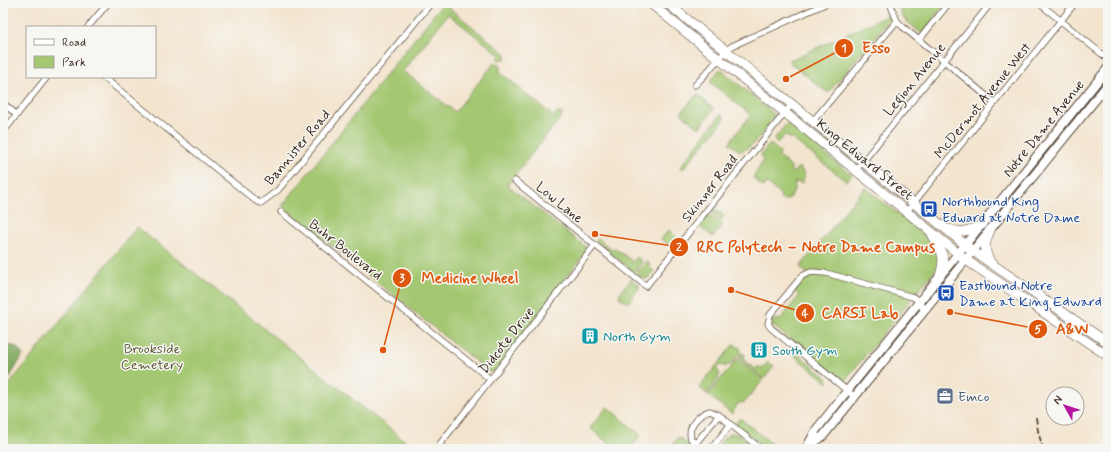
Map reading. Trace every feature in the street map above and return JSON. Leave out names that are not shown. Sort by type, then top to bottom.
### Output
[{"type":"main road","name":"King Edward Street","points":[[667,3],[965,245],[1108,343]]},
{"type":"main road","name":"King Edward Street","points":[[656,5],[718,59],[966,260],[1108,356]]},
{"type":"main road","points":[[941,225],[958,232],[970,230],[982,225]]},
{"type":"main road","points":[[991,228],[986,241],[985,250],[986,255],[992,264]]},
{"type":"main road","points":[[931,231],[943,256],[944,261],[940,276]]},
{"type":"street","points":[[89,26],[108,3]]},
{"type":"street","name":"Bannister Road","points":[[103,78],[256,201],[261,203],[278,190],[431,3]]},
{"type":"street","points":[[696,85],[726,50],[732,46],[827,3]]},
{"type":"street","points":[[890,3],[896,21],[995,102]]},
{"type":"street","points":[[920,40],[949,3]]},
{"type":"street","name":"Legion Avenue","points":[[856,170],[991,3]]},
{"type":"street","points":[[1039,3],[1108,59]]},
{"type":"street","name":"McDermot Avenue West","points":[[907,211],[1075,3]]},
{"type":"street","points":[[813,122],[896,21]]},
{"type":"street","name":"Notre Dame Avenue","points":[[806,449],[816,430],[847,390],[1108,68]]},
{"type":"street","points":[[3,132],[47,78]]},
{"type":"street","name":"Notre Dame Avenue","points":[[806,449],[823,436],[1108,84]]},
{"type":"street","points":[[3,103],[17,115]]},
{"type":"street","name":"Skinner Road","points":[[646,286],[792,104]]},
{"type":"street","name":"Low Lane","points":[[515,181],[646,286]]},
{"type":"street","name":"Buhr Boulevard","points":[[281,212],[490,379]]},
{"type":"street","name":"Didcote Drive","points":[[437,449],[595,246]]},
{"type":"street","points":[[855,397],[768,324],[770,315],[805,274],[818,272],[913,297],[919,301],[924,311]]},
{"type":"street","points":[[866,367],[873,374]]},
{"type":"street","points":[[701,449],[691,439],[690,432],[692,425],[698,418],[710,411],[720,415],[761,449]]},
{"type":"street","points":[[695,444],[720,415]]},
{"type":"street","points":[[710,449],[731,424]]},
{"type":"green space","points":[[443,3],[506,54],[506,58],[501,60],[498,59],[500,55],[448,14],[403,71],[455,112],[495,62],[500,64],[500,72],[554,117],[557,113],[562,113],[562,116],[507,185],[587,248],[586,252],[499,366],[494,371],[489,372],[282,206]]},
{"type":"green space","points":[[911,3],[946,3],[922,34],[904,19],[899,9]]},
{"type":"green space","points":[[888,15],[890,19],[828,93],[788,61]]},
{"type":"green space","points":[[720,69],[773,113],[774,116],[764,132],[755,142],[751,146],[740,151],[729,143],[751,115],[710,82]]},
{"type":"green space","points":[[697,94],[714,109],[699,128],[681,113]]},
{"type":"green space","points":[[721,114],[724,117],[724,120],[683,169],[680,167]]},
{"type":"green space","points":[[793,114],[844,150],[858,163],[853,162]]},
{"type":"green space","points":[[787,123],[852,175],[846,181],[791,138],[785,135],[777,143],[774,139]]},
{"type":"green space","points":[[770,144],[780,152],[779,157],[792,168],[790,170],[792,173],[799,167],[804,175],[802,183],[795,182],[792,196],[784,200],[780,199],[781,195],[766,183],[763,187],[753,178],[763,161],[761,154]]},
{"type":"green space","points":[[865,187],[944,251],[945,258],[843,383],[772,325],[772,320],[775,321],[777,318],[779,321],[799,296],[795,290],[806,277],[810,276],[800,267]]},
{"type":"green space","points":[[714,208],[724,216],[721,220],[711,211]]},
{"type":"green space","points":[[709,214],[723,224],[713,237],[699,226]]},
{"type":"green space","name":"Brookside Cemetery","points":[[137,227],[415,449],[3,449],[3,392]]},
{"type":"green space","points":[[669,230],[678,239],[678,242],[673,246],[670,246],[661,239]]},
{"type":"green space","points":[[598,238],[612,250],[615,248],[633,262],[637,257],[642,262],[634,272],[596,241]]},
{"type":"green space","points":[[646,261],[649,263],[649,268],[654,271],[648,278],[645,279],[636,274]]},
{"type":"green space","points":[[631,279],[639,285],[639,288],[629,302],[626,302],[619,297],[619,294]]},
{"type":"green space","points":[[3,341],[6,344],[16,347],[23,355],[10,377],[6,378],[3,375]]},
{"type":"green space","points":[[734,344],[741,349],[741,352],[730,365],[728,364],[726,367],[722,365],[719,366],[717,370],[720,374],[718,377],[719,378],[707,394],[699,387]]},
{"type":"green space","points":[[742,353],[745,355],[743,359],[755,369],[758,366],[762,369],[768,362],[774,366],[764,379],[739,358]]},
{"type":"green space","points":[[797,353],[827,378],[828,383],[792,354]]},
{"type":"green space","points":[[737,359],[763,380],[744,403],[738,403],[732,414],[708,395]]},
{"type":"green space","points":[[607,407],[641,435],[630,449],[615,449],[590,428]]},
{"type":"green space","points":[[740,418],[778,449],[767,449],[737,425],[736,423]]},
{"type":"green space","points":[[732,433],[739,435],[757,449],[715,449],[725,437]]},
{"type":"green space","points":[[678,437],[691,447],[692,446],[696,449],[669,449]]},
{"type":"railway","points":[[1036,418],[1043,449]]},
{"type":"place","name":"Esso","points":[[786,79]]},
{"type":"place","name":"Northbound King Edward at Notre Dame","points":[[929,209]]},
{"type":"place","name":"RRC Polytech – Notre Dame Campus","points":[[595,234]]},
{"type":"place","name":"CARSI Lab","points":[[731,290]]},
{"type":"place","name":"Eastbound Notre Dame at King Edward","points":[[946,293]]},
{"type":"place","name":"A&W","points":[[950,312]]},
{"type":"place","name":"North Gym","points":[[590,336]]},
{"type":"place","name":"Medicine Wheel","points":[[383,350]]},
{"type":"place","name":"South Gym","points":[[759,350]]},
{"type":"place","name":"Emco","points":[[945,396]]}]
